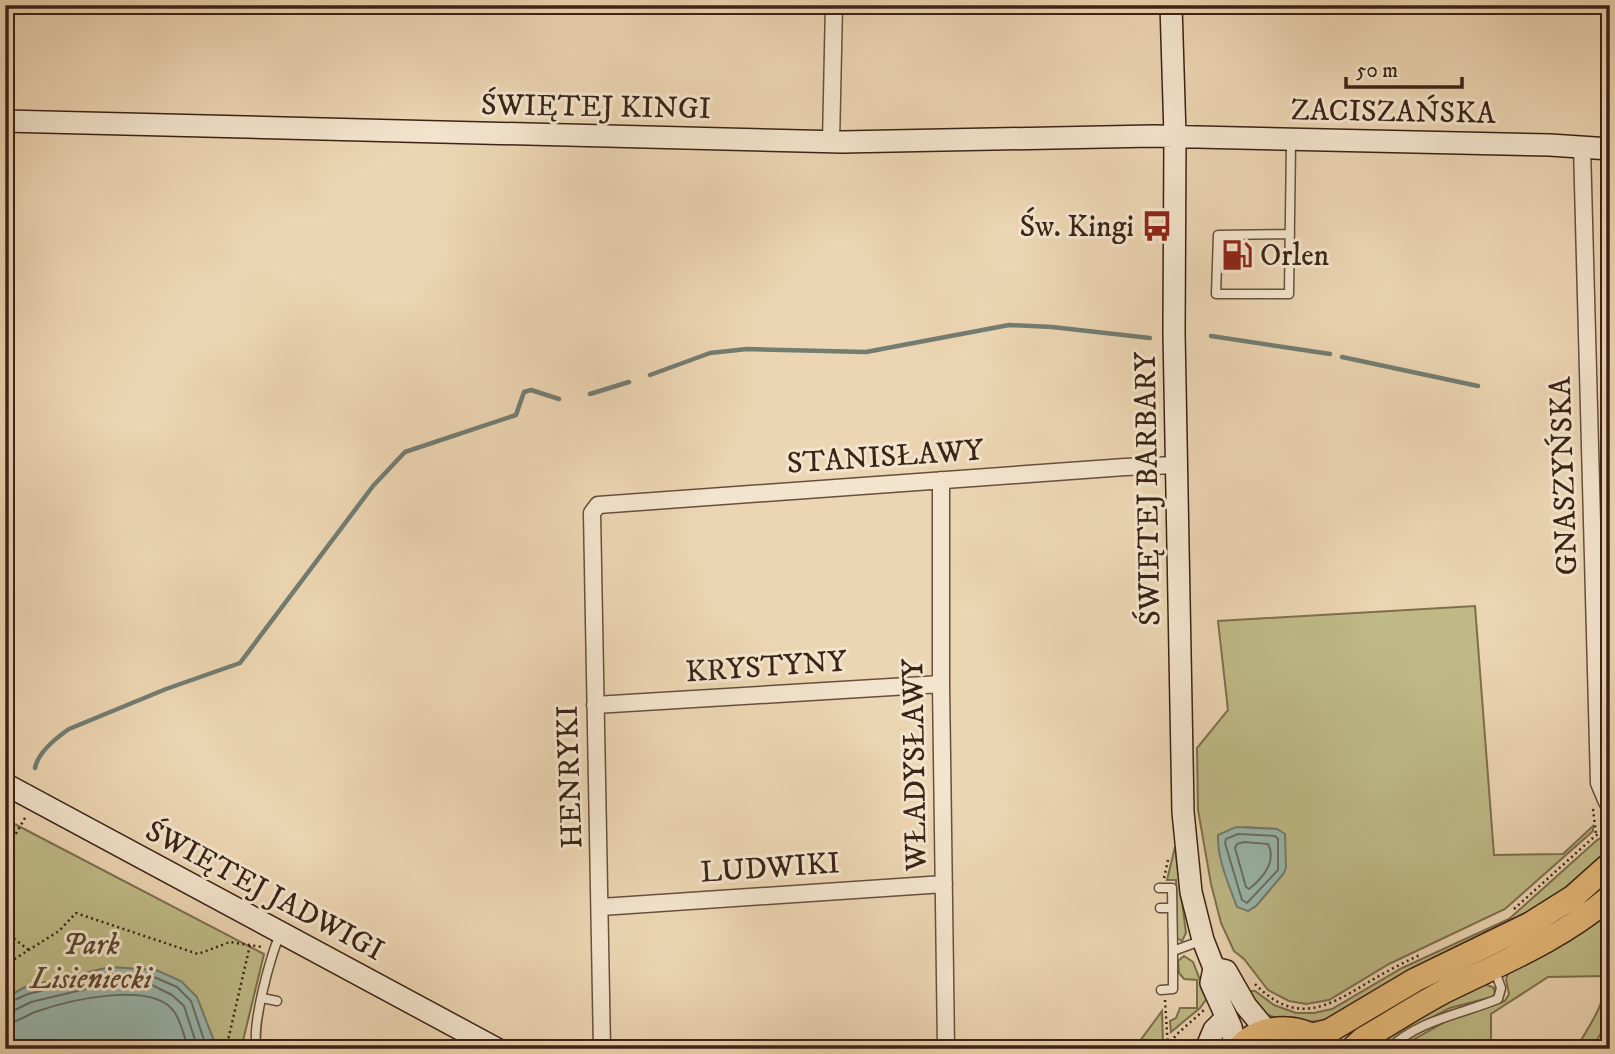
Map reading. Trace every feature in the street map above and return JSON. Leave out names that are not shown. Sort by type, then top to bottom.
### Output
[{"type":"main road","points":[[1237,1049],[1251,1037],[1266,1030],[1287,1029],[1321,1042],[1329,1031],[1415,980],[1530,925],[1573,897],[1610,864]]},
{"type":"main road","points":[[1352,1049],[1435,997],[1557,936],[1610,897]]},
{"type":"street","points":[[831,142],[834,5]]},
{"type":"street","name":"ŚWIĘTEJ BARBARY","points":[[1171,5],[1183,811],[1191,892],[1203,940],[1214,968],[1211,983],[1219,1012],[1237,1049]]},
{"type":"street","name":"ŚWIĘTEJ KINGI","points":[[9,120],[831,142],[1175,136]]},
{"type":"street","name":"ZACISZAŃSKA","points":[[1175,136],[1610,149]]},
{"type":"street","name":"GNASZYŃSKA","points":[[1582,147],[1604,721],[1599,783],[1607,802]]},
{"type":"street","name":"STANISŁAWY","points":[[598,505],[1176,465]]},
{"type":"street","name":"WŁADYSŁAWY","points":[[941,480],[946,1049]]},
{"type":"street","name":"HENRYKI","points":[[598,505],[592,513],[603,1049]]},
{"type":"street","name":"KRYSTYNY","points":[[595,705],[941,684]]},
{"type":"street","name":"ŚWIĘTEJ JADWIGI","points":[[5,784],[277,941],[497,1049]]},
{"type":"street","name":"LUDWIKI","points":[[601,907],[944,884]]},
{"type":"street","name":"ŚWIĘTEJ BARBARY","points":[[1214,968],[1226,971],[1246,1006],[1266,1030]]},
{"type":"street","points":[[1206,1049],[1219,1012]]},
{"type":"lane","points":[[1290,234],[1217,235],[1216,294],[1289,294],[1290,234],[1291,139]]},
{"type":"lane","points":[[1159,888],[1172,888],[1173,951],[1169,965],[1173,989],[1161,989]]},
{"type":"lane","points":[[1160,908],[1172,908]]},
{"type":"lane","points":[[1173,951],[1203,940]]},
{"type":"lane","points":[[258,1049],[254,1034],[277,941]]},
{"type":"lane","points":[[1389,1049],[1402,1038],[1448,1015],[1498,999],[1501,988],[1494,968]]},
{"type":"lane","points":[[262,998],[277,1001]]},
{"type":"path","points":[[5,853],[26,816]]},
{"type":"path","points":[[1509,913],[1595,836],[1610,827]]},
{"type":"path","points":[[5,965],[59,931],[76,913],[198,954],[230,942],[250,945],[277,941]]},
{"type":"path","points":[[5,932],[29,950]]},
{"type":"path","points":[[226,1049],[250,945]]},
{"type":"path","points":[[1251,980],[1267,996],[1282,1004],[1304,1009],[1321,1007],[1338,1001],[1385,972],[1422,954]]},
{"type":"path","points":[[1168,1049],[1176,1035],[1219,1012]]},
{"type":"green space","points":[[1475,606],[1494,855],[1563,854],[1593,826],[1593,831],[1505,909],[1389,964],[1329,1000],[1306,1004],[1289,1001],[1268,990],[1244,959],[1234,951],[1221,923],[1198,810],[1197,748],[1228,710],[1218,621]],"holes":[[[1244,827],[1277,829],[1284,873],[1256,906],[1248,911]]]},
{"type":"green space","name":"Park Lisieniecki","points":[[5,819],[264,954],[241,1049],[5,1049]]},
{"type":"green space","points":[[1610,833],[1610,853],[1560,896],[1332,1018],[1303,1022],[1275,1017],[1257,1010],[1248,991],[1255,991],[1274,1005],[1296,1013],[1332,1009],[1402,968],[1509,919],[1597,840]]},
{"type":"green space","points":[[1175,847],[1186,933],[1182,941],[1177,938],[1176,880],[1167,880]]},
{"type":"green space","points":[[1610,908],[1610,1017],[1592,1049],[1576,1049],[1600,1005],[1605,976],[1548,977],[1491,1014],[1491,1049],[1397,1049],[1450,1019],[1505,1001],[1509,994],[1506,979],[1509,971]]},
{"type":"green space","points":[[1184,956],[1193,962],[1207,998],[1200,1008],[1171,1032],[1170,1021],[1176,1018],[1180,1008],[1197,1008],[1197,980],[1184,979],[1179,973],[1178,961]]},
{"type":"green space","points":[[1483,983],[1494,988],[1495,994],[1492,997],[1450,1008],[1402,1033],[1382,1049],[1366,1049],[1427,1010]]},
{"type":"green space","points":[[1162,1011],[1163,1043],[1160,1049],[1134,1049]]},
{"type":"water","points":[[1236,827],[1277,829],[1285,834],[1284,873],[1256,906],[1248,911],[1237,907],[1219,853],[1218,835]]},
{"type":"water","points":[[110,967],[156,970],[181,981],[197,997],[214,1041],[214,1049],[5,1049],[5,998],[25,987]]},
{"type":"waterway","points":[[650,375],[710,353],[747,349],[866,352],[1009,325],[1150,338]]},
{"type":"waterway","points":[[1211,336],[1330,354]]},
{"type":"waterway","points":[[1342,357],[1478,386]]},
{"type":"waterway","points":[[590,394],[629,382]]},
{"type":"waterway","points":[[35,768],[44,751],[69,729],[166,689],[240,663],[373,486],[405,452],[516,415],[524,392],[531,390],[559,399]]},
{"type":"railway","points":[[1600,1049],[1610,1030]]},
{"type":"place","name":"Św. Kingi","points":[[1157,226]]},
{"type":"place","name":"Orlen","points":[[1237,255]]}]
